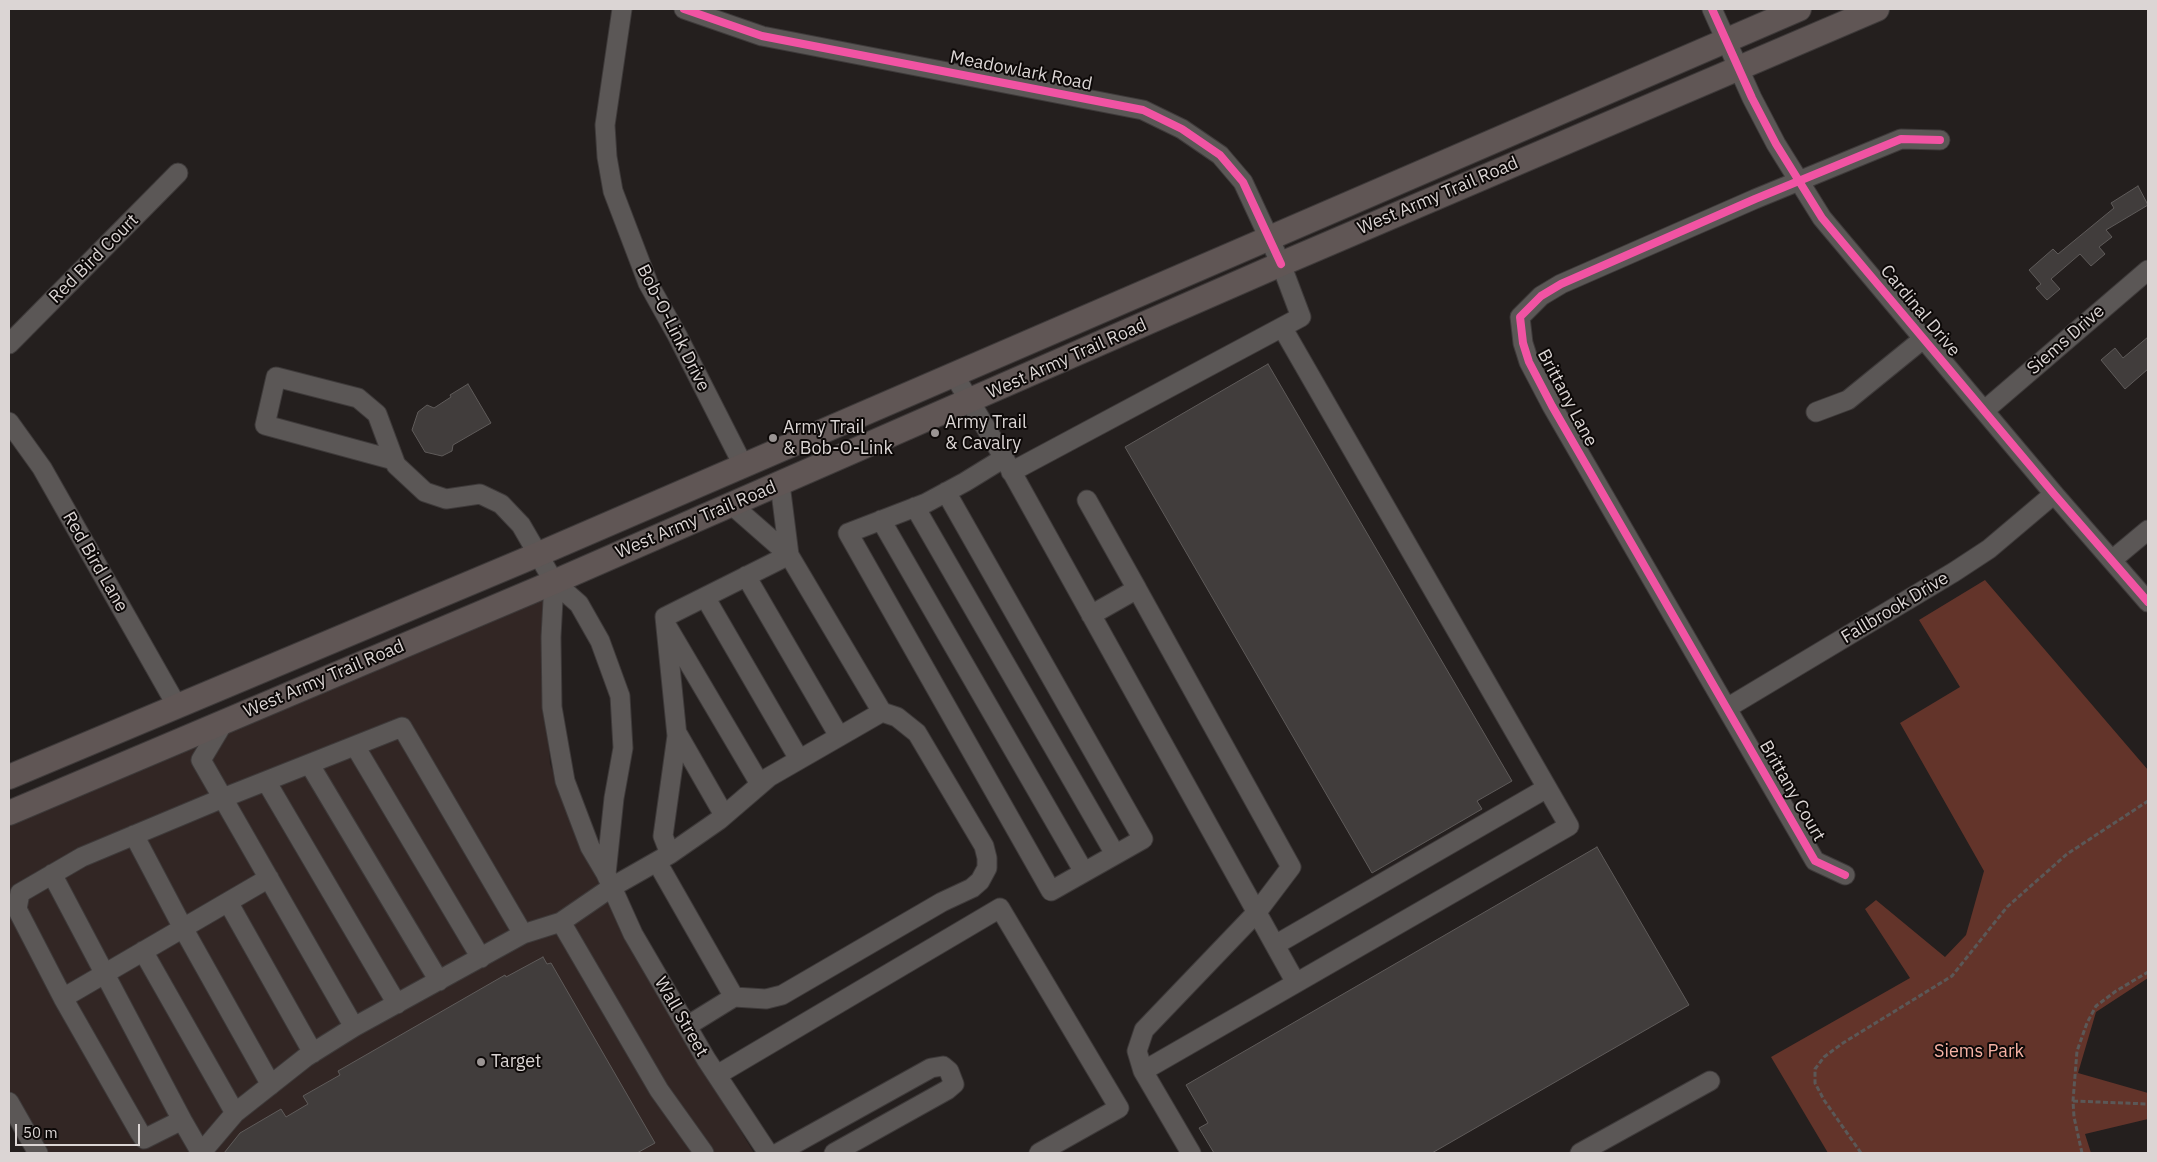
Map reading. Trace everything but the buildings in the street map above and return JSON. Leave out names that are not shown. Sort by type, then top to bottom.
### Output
[{"type":"main road","name":"West Army Trail Road","points":[[9,777],[539,554],[1799,9]]},
{"type":"main road","name":"West Army Trail Road","points":[[9,812],[554,582],[1281,264],[1877,9]]},
{"type":"street","name":"Bob-O-Link Drive","points":[[622,9],[605,125],[607,157],[613,191],[648,284],[677,335],[743,466]]},
{"type":"street","name":"Meadowlark Road","points":[[684,9],[762,36],[1144,110],[1182,129],[1220,155],[1243,182],[1281,264],[1301,317],[1282,327]]},
{"type":"street","name":"Cardinal Drive","points":[[1712,9],[1737,68],[1776,144],[1822,218],[2054,494],[2148,602]]},
{"type":"street","points":[[1800,182],[1901,139],[1940,140]]},
{"type":"street","name":"Red Bird Court","points":[[9,344],[178,173]]},
{"type":"street","name":"Brittany Lane","points":[[1727,708],[1552,406],[1529,362],[1523,343],[1520,317],[1541,296],[1574,278],[1746,203],[1800,182]]},
{"type":"street","name":"Siems Drive","points":[[1985,410],[2148,270]]},
{"type":"street","points":[[946,492],[1143,839],[1052,891],[848,533],[915,507],[946,492],[1008,465],[1282,327],[1569,826],[1143,1071]]},
{"type":"street","points":[[1816,412],[1848,400],[1923,339]]},
{"type":"street","points":[[954,375],[1008,465],[1296,983]]},
{"type":"street","points":[[394,460],[265,425],[276,377],[358,398],[377,414],[396,465],[425,492],[446,498],[480,494],[502,504],[521,525],[554,582],[579,604],[600,641],[620,696],[623,748],[614,798],[609,881]]},
{"type":"street","name":"Red Bird Lane","points":[[9,422],[42,468],[177,706]]},
{"type":"street","points":[[780,484],[789,555]]},
{"type":"street","name":"Fallbrook Drive","points":[[1727,708],[1954,572],[1988,548],[2054,494]]},
{"type":"street","points":[[1087,500],[1291,867],[1257,912],[1144,1030],[1137,1051],[1143,1071],[1191,1153]]},
{"type":"street","points":[[686,1026],[734,997],[766,999],[782,995],[942,902],[972,888],[980,881],[987,868],[984,846],[917,733],[897,717],[882,712],[789,555],[732,505]]},
{"type":"street","points":[[915,507],[1115,854]]},
{"type":"street","points":[[881,520],[1084,872]]},
{"type":"street","points":[[2112,560],[2148,530]]},
{"type":"street","points":[[734,997],[664,858],[663,836],[677,734],[665,617],[789,555]]},
{"type":"street","points":[[746,576],[839,736]]},
{"type":"street","name":"Wall Street","points":[[554,582],[550,637],[552,706],[565,781],[590,847],[609,881],[633,934],[686,1026],[768,1153]]},
{"type":"street","points":[[1091,615],[1136,589]]},
{"type":"street","points":[[705,597],[799,759]]},
{"type":"street","points":[[665,622],[760,784]]},
{"type":"street","name":"Brittany Court","points":[[1727,708],[1815,860],[1845,875]]},
{"type":"street","points":[[52,874],[201,1153],[235,1113],[313,1053],[354,1027],[523,934],[561,922],[609,881],[664,858],[724,815],[760,784],[799,759],[882,712]]},
{"type":"street","points":[[225,720],[201,760],[354,1027]]},
{"type":"street","points":[[182,1120],[144,1139],[63,998],[17,909],[20,893],[82,857],[223,798],[402,727],[523,934]]},
{"type":"street","points":[[677,734],[724,815]]},
{"type":"street","points":[[355,746],[481,958]]},
{"type":"street","points":[[310,765],[439,981]]},
{"type":"street","points":[[266,781],[397,1004]]},
{"type":"street","points":[[1275,946],[1547,788]]},
{"type":"street","points":[[134,835],[183,928],[271,1085]]},
{"type":"street","points":[[63,998],[269,878]]},
{"type":"street","points":[[228,902],[313,1053]]},
{"type":"street","points":[[717,1075],[1000,908],[1119,1108],[1039,1153]]},
{"type":"street","points":[[561,922],[659,1090],[704,1153]]},
{"type":"street","points":[[144,951],[235,1113]]},
{"type":"street","points":[[778,1153],[931,1068],[943,1066],[949,1071],[954,1084],[947,1090],[834,1153]]},
{"type":"street","points":[[1580,1153],[1710,1081]]},
{"type":"street","points":[[881,1096],[895,1119]]},
{"type":"street","points":[[9,1102],[38,1153]]},
{"type":"path","points":[[1861,1153],[1824,1100],[1815,1083],[1815,1069],[1824,1057],[1843,1043],[1952,976],[2007,907],[2067,854],[2148,801]]},
{"type":"path","points":[[2082,1153],[2074,1117],[2073,1101],[2077,1051],[2087,1023],[2096,1006],[2116,991],[2148,972]]},
{"type":"path","points":[[2073,1101],[2148,1104]]},
{"type":"shaded area","points":[[544,596],[544,664],[550,764],[625,939],[754,1153],[45,1153],[9,1090],[9,826]]},
{"type":"green space","name":"Siems Park","points":[[1985,580],[2148,770],[2148,978],[2096,1012],[2078,1073],[2148,1093],[2148,1119],[2085,1134],[2091,1153],[1828,1153],[1771,1057],[1910,978],[1865,909],[1876,900],[1945,957],[1966,935],[1984,871],[1900,723],[1960,687],[1919,620]]},
{"type":"cycle path","points":[[684,9],[762,36],[1143,110],[1182,129],[1220,155],[1243,182],[1281,264]]},
{"type":"cycle path","points":[[1712,9],[1752,98],[1776,144],[1822,218],[2054,494],[2148,602]]},
{"type":"cycle path","points":[[1845,875],[1815,861],[1552,406],[1529,362],[1523,343],[1520,317],[1541,296],[1561,284],[1755,199],[1901,139],[1940,140]]},
{"type":"place","name":"Army Trail & Cavalry","points":[[935,433]]},
{"type":"place","name":"Army Trail & Bob-O-Link","points":[[773,438]]},
{"type":"place","name":"Target","points":[[481,1062]]}]
